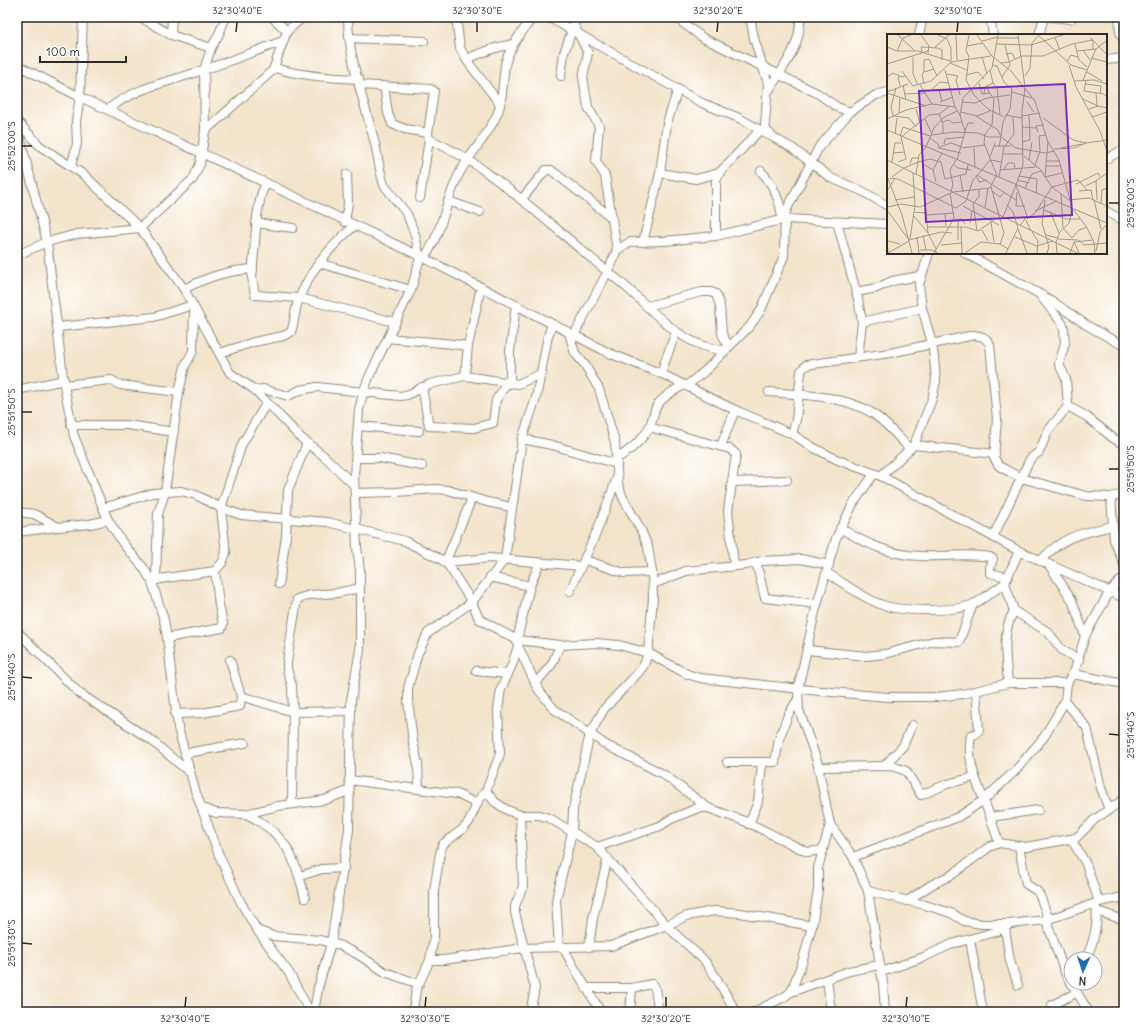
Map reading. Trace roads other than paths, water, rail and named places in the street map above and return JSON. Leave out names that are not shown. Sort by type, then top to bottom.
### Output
[{"type":"street","points":[[71,166],[77,144],[76,121],[80,97],[83,17]]},
{"type":"street","points":[[140,17],[171,35],[211,48]]},
{"type":"street","points":[[171,35],[172,17]]},
{"type":"street","points":[[17,255],[47,242],[77,234],[140,228],[193,179],[200,164],[205,131],[204,70],[211,48],[226,17]]},
{"type":"street","points":[[272,17],[288,31]]},
{"type":"street","points":[[205,131],[275,68],[281,54],[283,40],[288,31],[303,17]]},
{"type":"street","points":[[348,17],[350,38],[379,156],[384,185],[407,214],[422,258]]},
{"type":"street","points":[[456,17],[458,41],[466,58],[500,104]]},
{"type":"street","points":[[314,1012],[318,988],[331,943],[349,830],[348,791],[351,711],[360,650],[360,588],[354,489],[358,426],[363,393],[411,290],[422,258],[436,240],[448,201],[459,174],[490,129],[500,104],[504,88],[506,61],[513,44],[533,17]]},
{"type":"street","points":[[548,17],[702,103],[739,118],[792,148],[831,178],[862,191],[887,205]]},
{"type":"street","points":[[570,17],[574,31],[583,41],[588,53],[583,77],[588,107],[599,126],[596,161],[605,176],[617,250],[607,273],[572,334],[575,353],[585,365],[599,389],[615,442],[617,478],[623,498],[641,530],[648,547],[653,584],[648,653],[638,673],[604,709],[590,734],[573,810],[572,832],[556,900],[561,947],[601,1012]]},
{"type":"street","points":[[675,17],[704,38],[817,92],[837,107],[850,112]]},
{"type":"street","points":[[750,17],[754,38],[764,68],[769,90],[765,124],[766,130],[773,138]]},
{"type":"street","points":[[769,90],[798,41],[801,28],[800,17]]},
{"type":"street","points":[[918,34],[923,17]]},
{"type":"street","points":[[990,17],[993,34]]},
{"type":"street","points":[[1039,34],[1044,17]]},
{"type":"street","points":[[1051,17],[1070,19]]},
{"type":"street","points":[[1119,17],[1120,32],[1124,42]]},
{"type":"street","points":[[561,76],[564,53],[574,31]]},
{"type":"street","points":[[350,38],[424,42]]},
{"type":"street","points":[[108,109],[147,86],[204,70],[283,40]]},
{"type":"street","points":[[466,58],[495,48],[513,44]]},
{"type":"street","points":[[1107,60],[1124,58]]},
{"type":"street","points":[[17,65],[80,97],[266,183],[422,258],[516,304],[552,324],[628,362],[662,374],[734,410],[792,434],[814,448],[877,475],[1019,551],[1124,598]]},
{"type":"street","points":[[275,68],[286,72],[384,86],[433,89],[429,136],[420,198]]},
{"type":"street","points":[[384,86],[388,113],[392,124],[429,136],[470,159],[521,200],[676,332],[706,348],[727,348]]},
{"type":"street","points":[[643,242],[660,173],[667,122],[678,89]]},
{"type":"street","points":[[617,461],[636,443],[649,427],[658,404],[669,394],[685,386],[705,371],[750,326],[769,294],[784,256],[785,213],[819,147],[850,112],[876,95],[887,92]]},
{"type":"street","points":[[17,121],[40,146],[71,166],[96,185],[140,228],[184,289],[220,353],[230,374],[255,390],[266,404],[307,443],[325,457],[354,489],[448,490],[472,498],[511,507]]},
{"type":"street","points":[[17,126],[47,242],[59,327],[64,383],[71,425],[81,456],[108,520],[124,545],[154,581]]},
{"type":"street","points":[[716,236],[716,181],[719,173],[760,130]]},
{"type":"street","points":[[1107,158],[1124,149]]},
{"type":"street","points":[[521,200],[546,170],[551,170],[611,217]]},
{"type":"street","points":[[761,171],[771,181],[780,201],[784,219]]},
{"type":"street","points":[[660,173],[696,179],[719,173]]},
{"type":"street","points":[[345,222],[348,203],[347,174]]},
{"type":"street","points":[[266,183],[259,205],[256,223],[253,270],[253,286],[255,295],[299,298],[395,322]]},
{"type":"street","points":[[448,201],[480,212]]},
{"type":"street","points":[[1107,212],[1124,221]]},
{"type":"street","points":[[617,250],[630,242],[716,236],[784,219],[887,224]]},
{"type":"street","points":[[837,222],[856,292],[862,322],[858,357]]},
{"type":"street","points":[[256,223],[293,228]]},
{"type":"street","points":[[220,353],[254,342],[283,336],[291,332],[299,298],[305,284],[319,263],[338,240],[354,226]]},
{"type":"street","points":[[885,1012],[868,891],[853,857],[830,824],[818,767],[798,699],[798,689],[817,604],[840,528],[853,504],[877,475],[912,447],[932,399],[936,381],[932,343],[922,308],[919,285],[920,276],[929,254]]},
{"type":"street","points":[[967,254],[1018,281],[1072,313],[1088,326],[1124,346]]},
{"type":"street","points":[[319,263],[411,290]]},
{"type":"street","points":[[184,289],[216,274],[232,271],[253,270]]},
{"type":"street","points":[[856,292],[877,288],[892,281],[920,276]]},
{"type":"street","points":[[465,376],[468,346],[481,287]]},
{"type":"street","points":[[646,306],[702,292],[711,292],[716,294],[720,306],[722,334],[727,348]]},
{"type":"street","points":[[993,537],[1030,460],[1042,448],[1048,431],[1068,406],[1066,379],[1059,364],[1065,343],[1064,329],[1062,323],[1039,294]]},
{"type":"street","points":[[422,387],[429,426],[474,428],[493,424],[496,400],[508,383],[510,351],[516,304]]},
{"type":"street","points":[[59,327],[154,317],[194,308]]},
{"type":"street","points":[[194,308],[193,351],[185,366],[179,392],[165,492],[158,514],[154,581],[168,638],[175,714],[186,753],[189,772],[228,876],[241,903],[257,930],[289,973],[310,1012]]},
{"type":"street","points":[[862,322],[922,308]]},
{"type":"street","points":[[419,789],[418,764],[413,742],[408,701],[408,688],[418,653],[424,639],[434,628],[472,602],[505,559],[511,507],[522,439],[536,398],[548,336],[552,324]]},
{"type":"street","points":[[662,374],[664,364],[676,332]]},
{"type":"street","points":[[792,434],[799,394],[801,371],[803,367],[809,364],[890,353],[974,335],[988,340],[990,345],[997,419],[995,461],[999,466],[1021,478],[1086,496],[1111,496],[1124,494]]},
{"type":"street","points":[[388,338],[431,341],[468,346]]},
{"type":"street","points":[[255,390],[263,389],[288,396],[300,390],[317,387],[400,396],[407,395],[422,387],[465,376],[518,384],[527,382],[542,373]]},
{"type":"street","points":[[17,390],[64,383],[111,380],[120,386],[179,392]]},
{"type":"street","points":[[769,392],[799,394],[832,399],[872,413],[912,447],[995,454]]},
{"type":"street","points":[[154,581],[215,571],[222,563],[226,553],[221,508],[242,444],[266,404]]},
{"type":"street","points":[[1068,406],[1087,417],[1112,438],[1124,445]]},
{"type":"street","points":[[721,446],[734,410]]},
{"type":"street","points":[[71,425],[127,425],[174,432]]},
{"type":"street","points":[[358,426],[419,431]]},
{"type":"street","points":[[649,427],[730,448],[736,454],[728,511],[734,566]]},
{"type":"street","points":[[522,439],[617,461]]},
{"type":"street","points":[[279,584],[288,518],[288,490],[307,443]]},
{"type":"street","points":[[356,458],[380,458],[422,466]]},
{"type":"street","points":[[570,590],[583,563],[617,478]]},
{"type":"street","points":[[732,482],[787,480]]},
{"type":"street","points":[[103,508],[142,496],[165,492],[187,492],[240,515],[327,522],[404,541],[446,563],[472,602],[480,619],[517,643],[560,645],[608,643],[648,653],[687,674],[700,678],[887,697],[936,697],[976,692],[1008,683],[1067,683]]},
{"type":"street","points":[[1111,496],[1112,526],[1116,547],[1124,564]]},
{"type":"street","points":[[446,563],[472,498]]},
{"type":"street","points":[[17,512],[34,514],[58,527]]},
{"type":"street","points":[[17,532],[90,524],[108,520]]},
{"type":"street","points":[[1040,561],[1061,542],[1072,536],[1112,526]]},
{"type":"street","points":[[840,528],[869,545],[881,550],[901,554],[921,556],[962,554],[991,557],[993,559],[990,573],[1006,580]]},
{"type":"street","points":[[653,584],[686,571],[734,566],[784,558],[801,559],[828,569],[870,600],[891,608],[917,610],[973,604],[1006,580],[1019,551]]},
{"type":"street","points":[[446,563],[476,558],[505,559],[539,564],[583,563],[624,572],[652,572]]},
{"type":"street","points":[[756,562],[765,598],[817,604]]},
{"type":"street","points":[[415,1012],[412,1010],[413,1003],[419,984],[430,960],[434,937],[434,891],[440,853],[443,844],[463,829],[468,822],[477,804],[486,791],[500,754],[498,710],[501,689],[512,666],[530,586],[539,564]]},
{"type":"street","points":[[1049,565],[1072,600],[1085,636]]},
{"type":"street","points":[[168,638],[222,628],[223,624],[215,571]]},
{"type":"street","points":[[490,577],[530,586]]},
{"type":"street","points":[[853,857],[958,818],[984,800],[1015,771],[1044,737],[1065,701],[1067,683],[1079,660],[1085,636],[1110,591],[1124,577]]},
{"type":"street","points":[[1006,580],[1014,612],[1048,632],[1062,650],[1079,660]]},
{"type":"street","points":[[292,804],[293,712],[292,686],[287,669],[287,662],[297,599],[310,595],[337,593],[360,588]]},
{"type":"street","points":[[806,650],[866,656],[885,654],[934,641],[959,642],[973,604]]},
{"type":"street","points":[[1008,683],[1006,638],[1010,618],[1014,612]]},
{"type":"street","points":[[17,631],[80,693],[151,740],[189,772]]},
{"type":"street","points":[[517,643],[535,684],[554,709],[590,734],[663,774],[708,808],[749,824],[808,852],[818,868]]},
{"type":"street","points":[[535,684],[549,668],[560,645]]},
{"type":"street","points":[[175,714],[202,713],[238,707],[241,704],[241,696],[230,660]]},
{"type":"street","points":[[476,671],[508,674]]},
{"type":"street","points":[[1073,674],[1124,684]]},
{"type":"street","points":[[976,692],[979,730],[976,734],[971,735],[970,755],[974,776],[991,817],[999,844]]},
{"type":"street","points":[[241,696],[293,712],[351,711]]},
{"type":"street","points":[[727,762],[762,763],[776,761],[779,739],[788,715],[798,699]]},
{"type":"street","points":[[1065,701],[1087,728],[1109,810]]},
{"type":"street","points":[[884,766],[903,746],[912,725]]},
{"type":"street","points":[[186,753],[245,744]]},
{"type":"street","points":[[749,824],[758,802],[762,763]]},
{"type":"street","points":[[818,767],[892,766],[906,771],[921,795],[947,784],[974,776]]},
{"type":"street","points":[[349,780],[457,794],[477,804]]},
{"type":"street","points":[[202,808],[216,813],[246,814],[292,804],[325,800],[348,791]]},
{"type":"street","points":[[486,791],[500,806],[520,815],[540,815],[551,819],[597,846],[667,926],[704,960],[736,1012]]},
{"type":"street","points":[[907,901],[926,888],[953,874],[990,847],[999,844],[1039,846],[1071,840],[1082,834],[1094,820],[1124,799]]},
{"type":"street","points":[[597,846],[660,826],[671,819],[698,808],[708,808]]},
{"type":"street","points":[[261,821],[264,809]]},
{"type":"street","points":[[991,817],[1038,810]]},
{"type":"street","points":[[208,824],[216,813]]},
{"type":"street","points":[[246,814],[261,821],[283,841],[300,876],[305,898]]},
{"type":"street","points":[[520,815],[523,886],[515,906],[515,913],[523,948],[535,988],[530,1012]]},
{"type":"street","points":[[791,992],[803,960],[812,926],[818,890],[818,868],[830,824]]},
{"type":"street","points":[[1071,840],[1086,864],[1097,906],[1090,951]]},
{"type":"street","points":[[1019,846],[1026,884],[1037,891],[1040,896],[1047,920],[1063,961]]},
{"type":"street","points":[[808,852],[823,850]]},
{"type":"street","points":[[589,947],[593,918],[606,871],[608,858]]},
{"type":"street","points":[[300,876],[322,869],[344,868]]},
{"type":"street","points":[[868,891],[951,913],[964,921],[1002,926],[1047,920],[1124,897]]},
{"type":"street","points":[[1097,906],[1124,920]]},
{"type":"street","points":[[430,960],[444,960],[523,948],[611,946],[667,926],[687,916],[700,912],[727,911],[812,926]]},
{"type":"street","points":[[754,1012],[791,992],[849,971],[880,969],[919,959],[952,944],[970,940],[1002,926]]},
{"type":"street","points":[[1002,926],[1010,961],[1018,985]]},
{"type":"street","points":[[257,930],[273,936],[320,940],[350,949],[384,972],[419,984]]},
{"type":"street","points":[[970,940],[983,1012]]},
{"type":"street","points":[[827,979],[831,1012]]},
{"type":"street","points":[[586,988],[632,988],[654,985],[659,1012]]},
{"type":"street","points":[[630,1012],[632,988]]},
{"type":"street","points":[[1052,1005],[1076,992],[1088,1012]]}]
